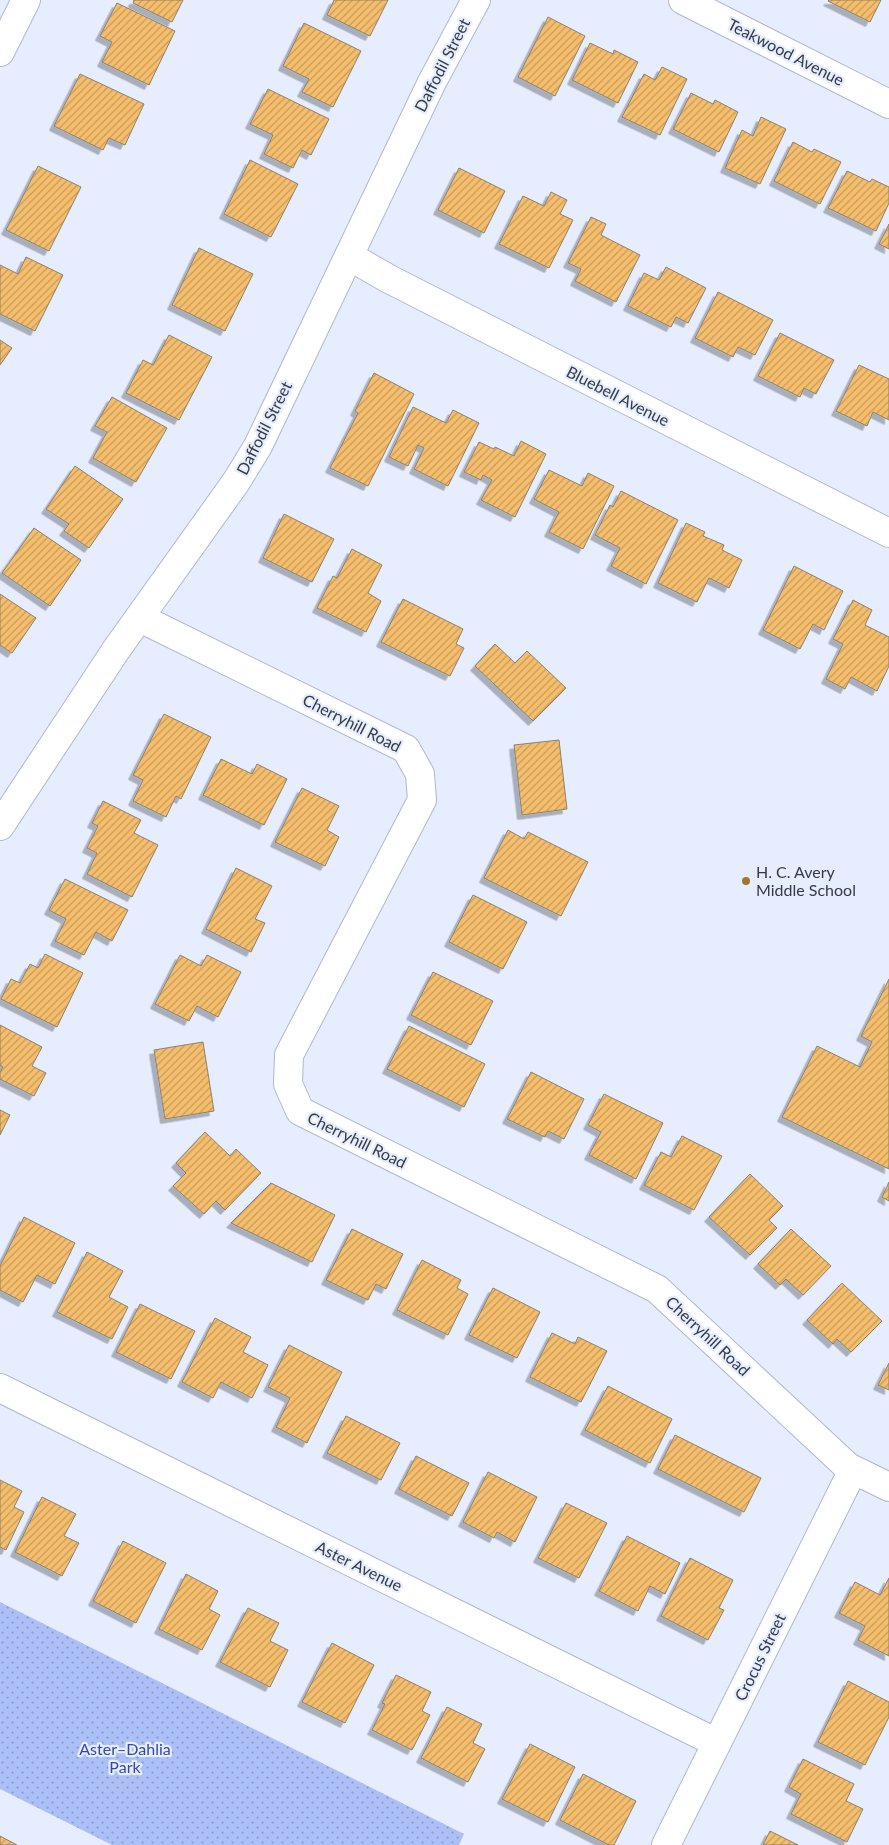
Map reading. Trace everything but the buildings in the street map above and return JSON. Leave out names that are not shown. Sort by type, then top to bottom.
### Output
[{"type":"street","points":[[0,52],[26,0]]},
{"type":"street","name":"Daffodil Street","points":[[0,826],[116,650],[236,482],[258,446],[432,82],[476,0]]},
{"type":"street","name":"Teakwood Avenue","points":[[683,0],[889,104]]},
{"type":"street","name":"Bluebell Avenue","points":[[349,256],[398,283],[889,533]]},
{"type":"street","name":"Cherryhill Road","points":[[140,618],[406,749],[420,774],[422,800],[289,1055],[288,1084],[300,1111],[657,1289],[848,1468],[889,1487]]},
{"type":"street","name":"Aster Avenue","points":[[0,1388],[717,1743]]},
{"type":"street","name":"Crocus Street","points":[[666,1845],[854,1470]]},
{"type":"green space","name":"Aster–Dahlia Park","points":[[0,1602],[464,1834],[459,1845],[112,1845],[0,1789]]},
{"type":"place","name":"H. C. Avery Middle School","points":[[746,881]]}]
